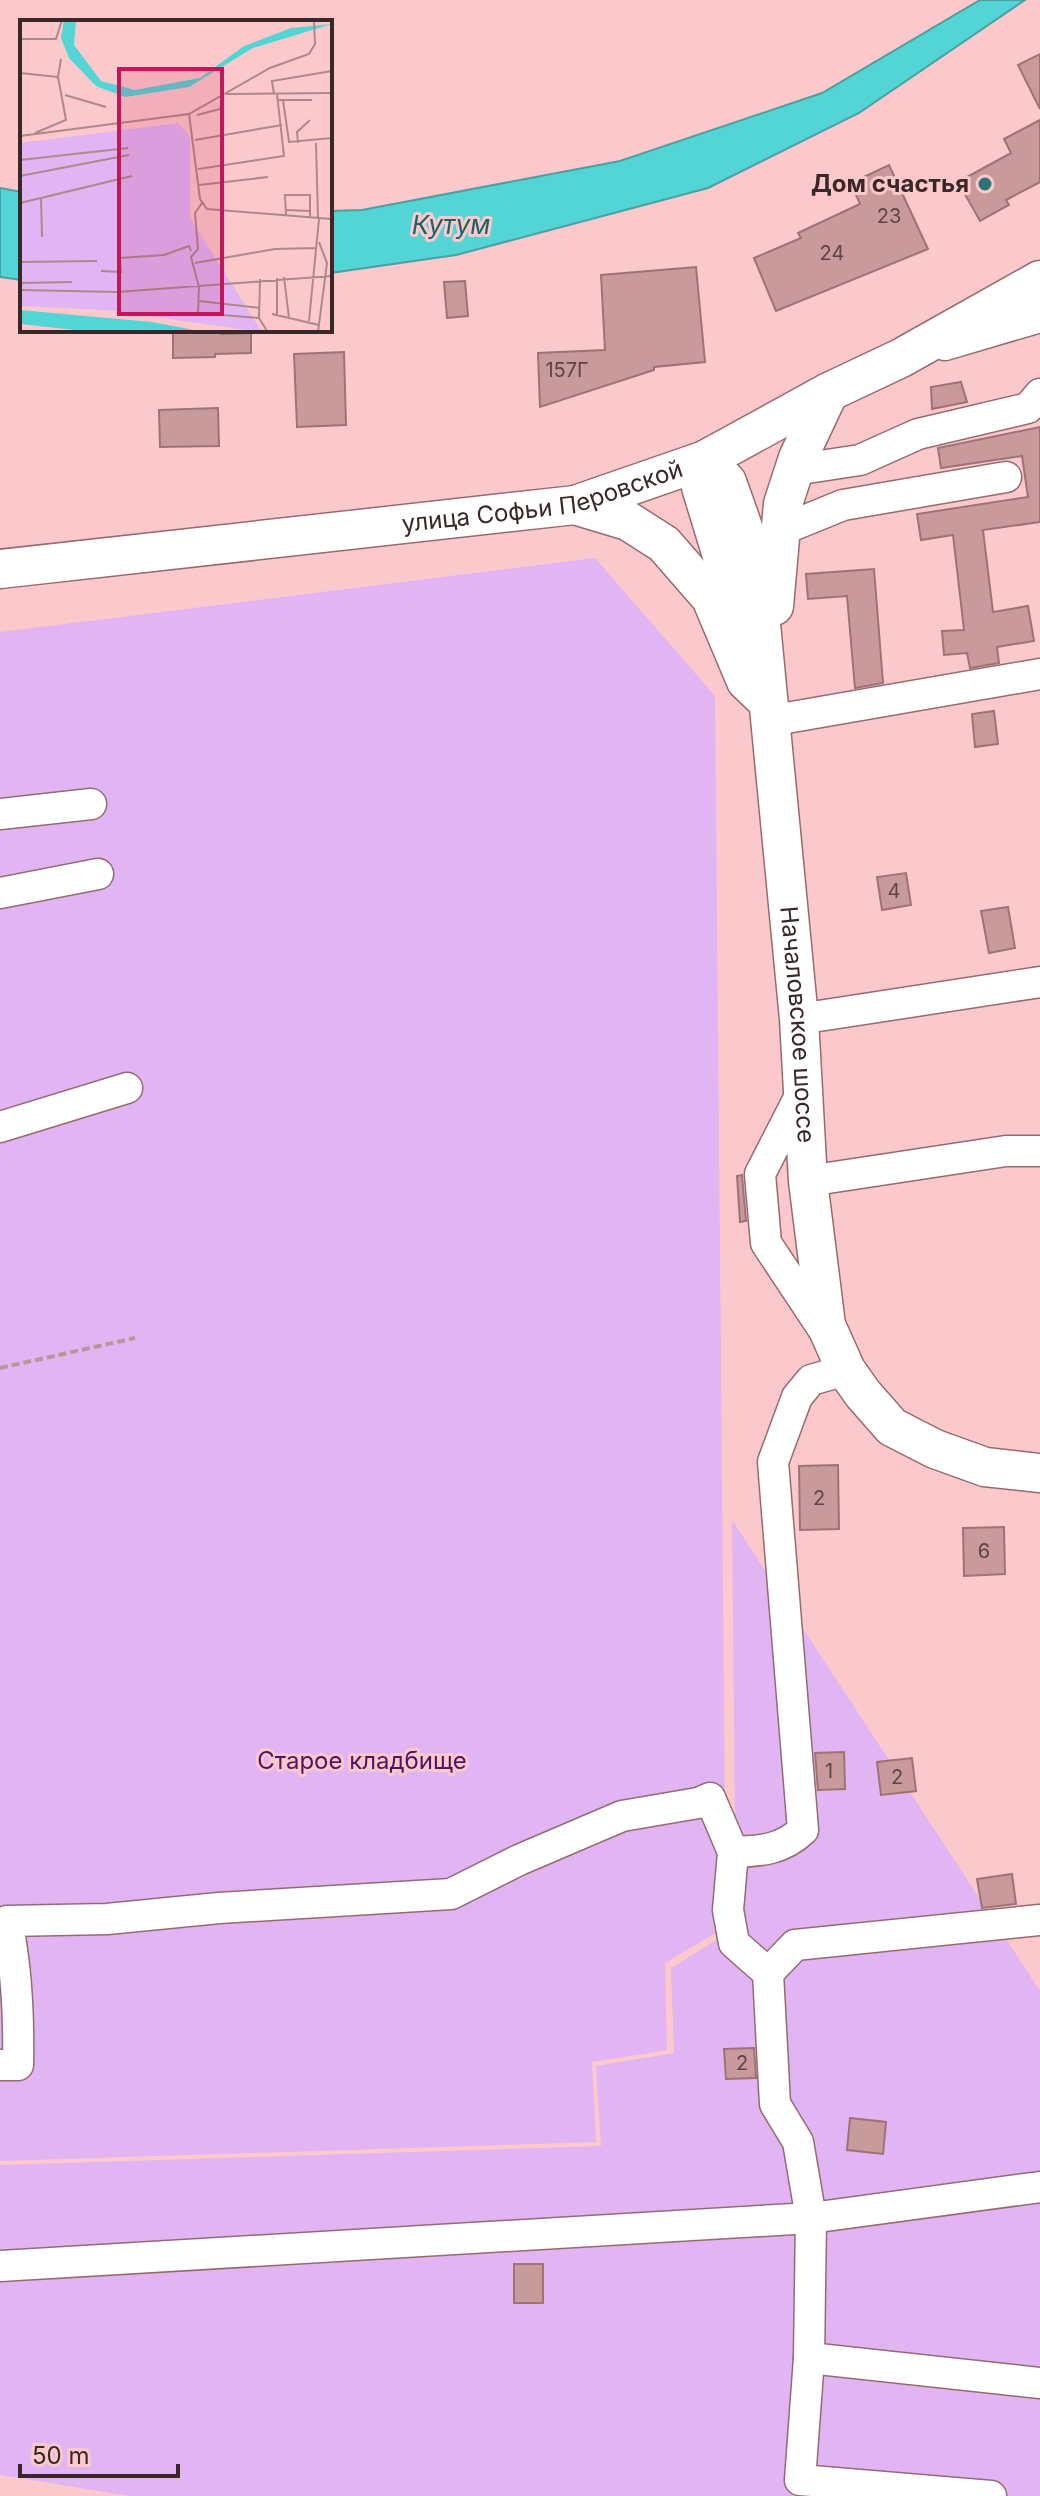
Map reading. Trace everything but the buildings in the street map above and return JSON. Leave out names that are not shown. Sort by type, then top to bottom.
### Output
[{"type":"main road","name":"улица Софьи Перовской","points":[[0,569],[575,505],[705,460],[829,392],[901,358],[1040,280]]},
{"type":"main road","points":[[768,710],[783,504],[794,470],[829,392]]},
{"type":"main road","name":"Началовское шоссе","points":[[705,460],[727,482],[745,533],[758,593],[799,1019],[808,1181],[826,1325],[841,1360],[863,1394],[892,1427],[935,1449],[985,1467],[1040,1473]]},
{"type":"main road","points":[[575,505],[628,521],[664,544],[711,598],[746,681],[768,710]]},
{"type":"street","points":[[901,358],[1040,317]]},
{"type":"street","points":[[794,470],[860,460],[918,434],[1028,408],[1040,394]]},
{"type":"street","points":[[779,531],[843,505],[1006,477]]},
{"type":"street","points":[[768,710],[1040,674]]},
{"type":"street","points":[[0,814],[91,804]]},
{"type":"street","points":[[0,893],[98,874]]},
{"type":"street","points":[[799,1019],[1040,982]]},
{"type":"street","points":[[0,1127],[127,1088]]},
{"type":"street","points":[[733,1852],[770,1850],[790,1842],[803,1830],[773,1462],[797,1397],[811,1380],[841,1360],[766,1243],[760,1174],[803,1090]]},
{"type":"street","points":[[808,1181],[1006,1151],[1040,1151]]},
{"type":"street","points":[[0,2065],[18,2065],[19,2019],[7,1921],[107,1919],[219,1908],[451,1894],[519,1860],[622,1816],[698,1803],[710,1798],[733,1852],[728,1910],[734,1943],[768,1973],[775,2104],[798,2142],[811,2218],[809,2358],[800,2480],[991,2496]]},
{"type":"street","points":[[768,1973],[795,1945],[1040,1920]]},
{"type":"street","points":[[0,2266],[811,2218],[1040,2187]]},
{"type":"street","points":[[809,2358],[1040,2383]]},
{"type":"path","points":[[0,1368],[135,1338]]},
{"type":"green space","name":"Старое кладбище","points":[[595,558],[715,696],[726,1927],[665,1963],[667,2050],[592,2062],[596,2142],[0,2161],[0,632]]},
{"type":"green space","points":[[732,1520],[1040,1991],[1040,2496],[130,2496],[0,2475],[0,2165],[601,2146],[596,2066],[674,2053],[671,1968],[736,1928]]},
{"type":"water","name":"Кутум","points":[[980,0],[1025,0],[859,113],[708,188],[456,255],[332,273],[332,211],[362,210],[620,161],[822,93]]},
{"type":"water","points":[[0,188],[20,192],[20,280],[0,277]]},
{"type":"place","name":"Дом счастья","points":[[985,184]]}]
